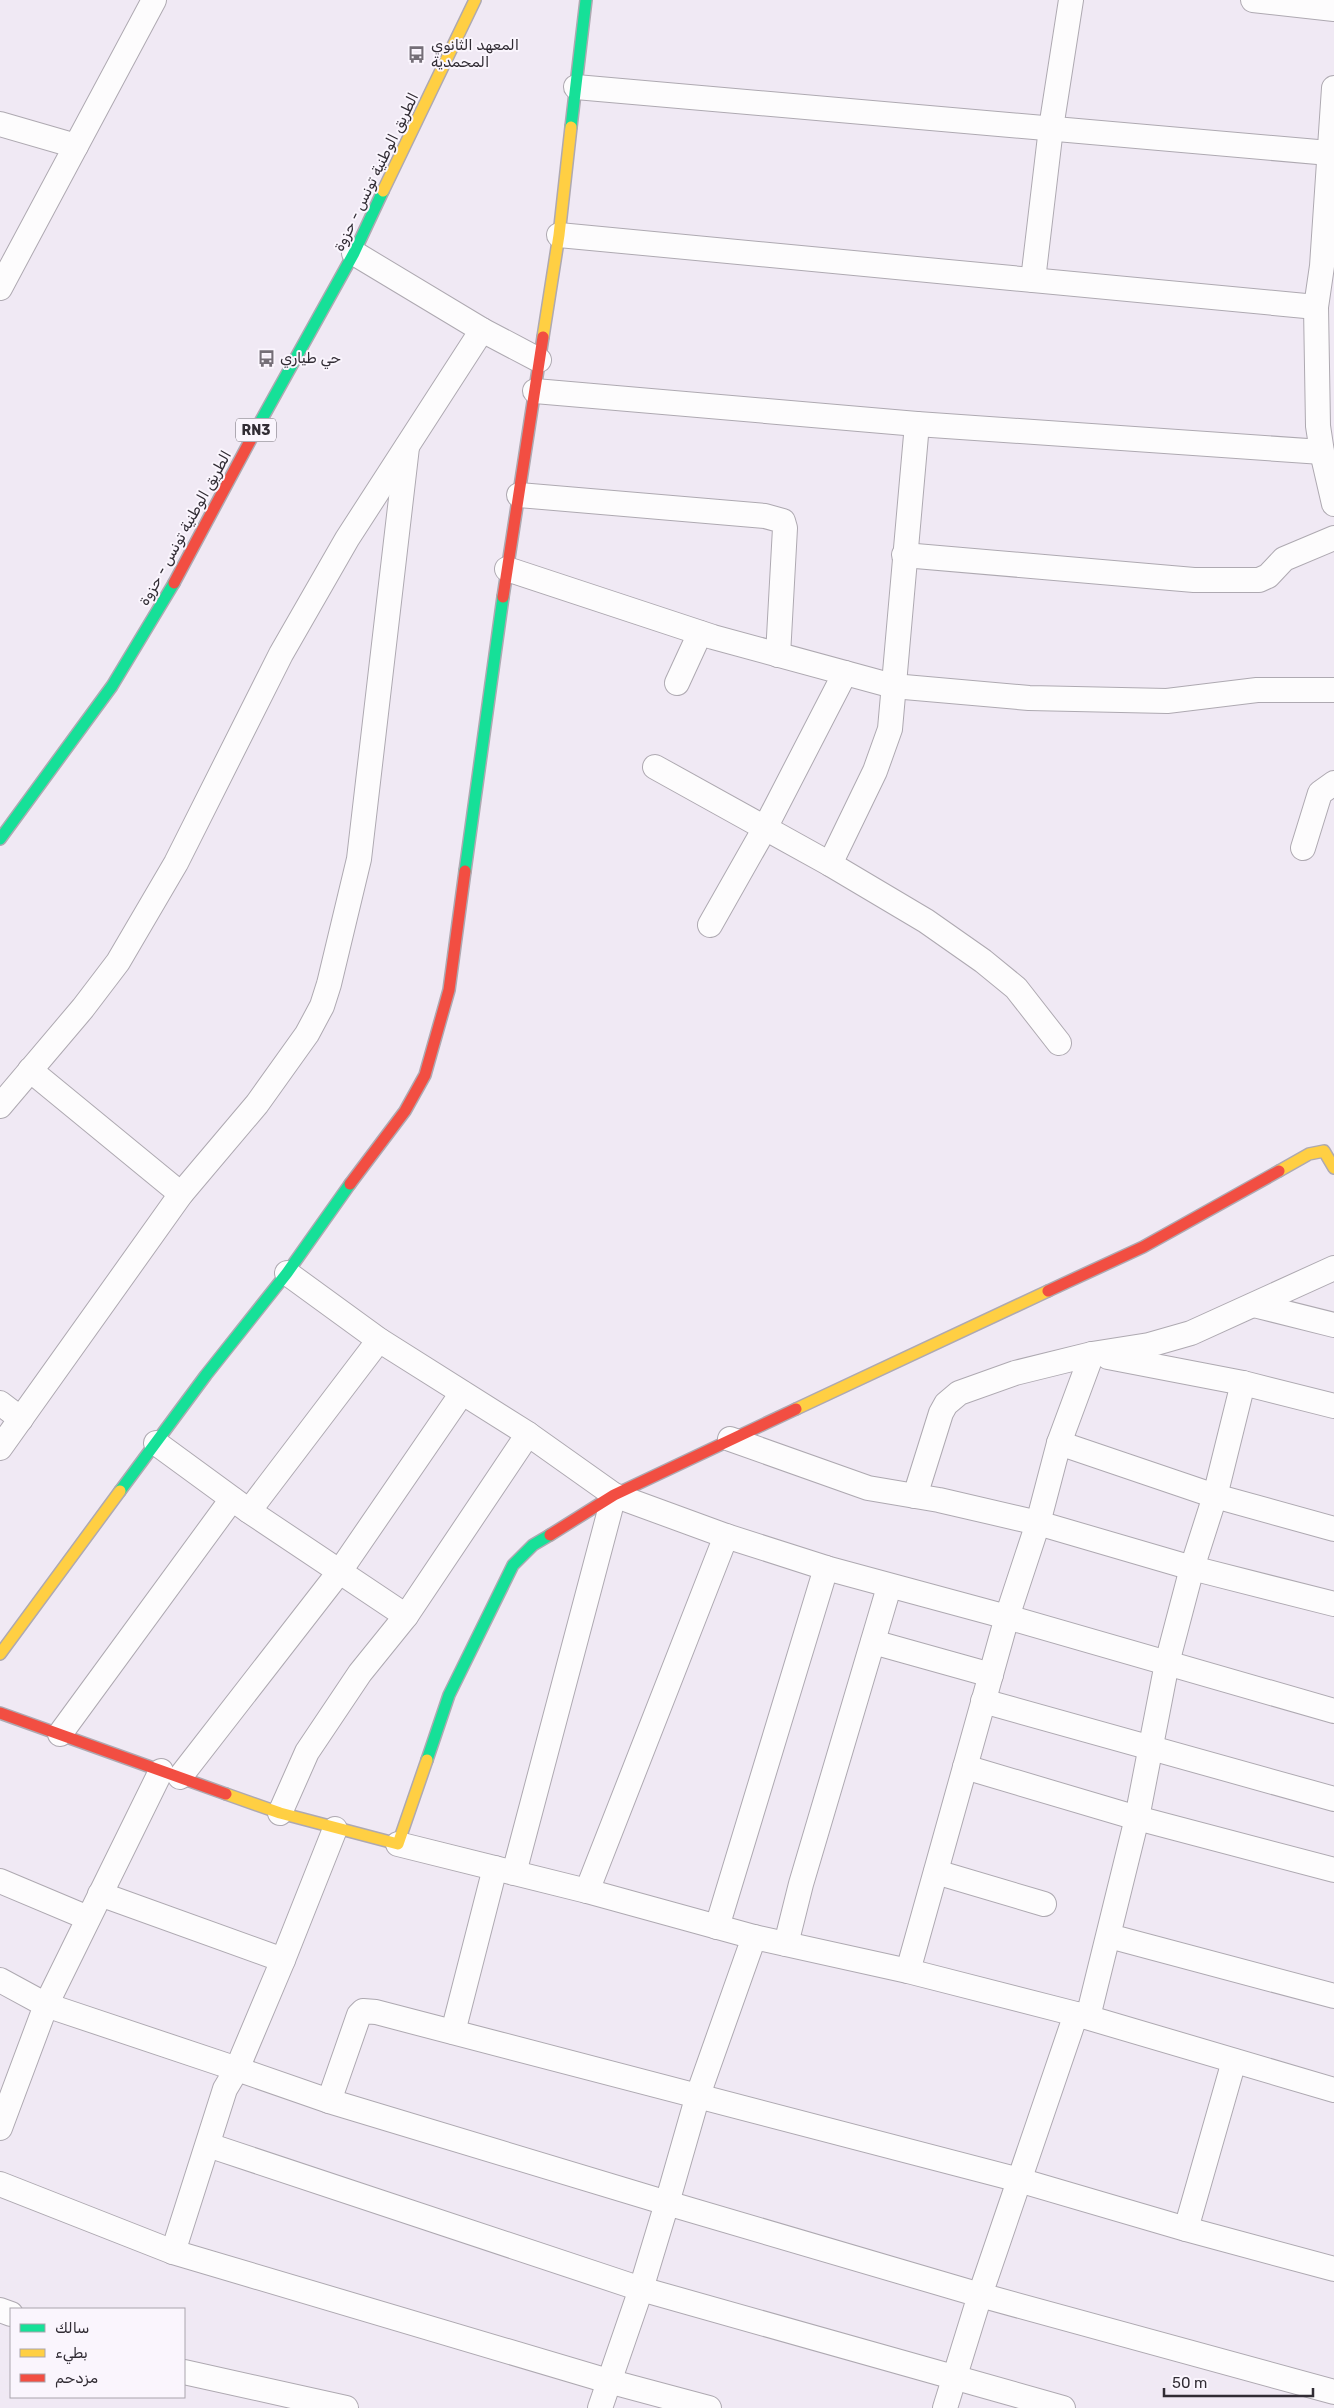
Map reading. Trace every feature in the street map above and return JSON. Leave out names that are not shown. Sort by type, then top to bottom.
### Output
[{"type":"street","points":[[0,288],[154,0]]},
{"type":"street","name":"الطريق الوطنية تونس - حزوة","points":[[0,839],[112,686],[191,555],[276,392],[354,252],[476,0]]},
{"type":"street","points":[[0,1654],[156,1443],[287,1273],[328,1212],[405,1111],[425,1075],[449,990],[507,569],[559,235],[586,0]]},
{"type":"street","points":[[1033,280],[1051,128],[1071,0]]},
{"type":"street","points":[[1254,0],[1319,5]]},
{"type":"street","points":[[576,87],[1329,153]]},
{"type":"street","points":[[1334,96],[1329,153],[1328,267],[1316,307],[1326,386],[1318,426],[1334,504]]},
{"type":"street","points":[[0,124],[76,146]]},
{"type":"street","points":[[559,235],[1316,307]]},
{"type":"street","points":[[354,252],[482,330],[540,360]]},
{"type":"street","points":[[0,1106],[83,1008],[118,962],[176,862],[282,654],[347,539],[482,330]]},
{"type":"street","points":[[535,392],[917,424],[1322,452]]},
{"type":"street","points":[[830,864],[875,771],[890,729],[917,424]]},
{"type":"street","points":[[0,1448],[181,1194],[257,1104],[306,1034],[322,1006],[359,859],[407,447]]},
{"type":"street","points":[[519,495],[765,516],[783,521],[785,528],[778,655]]},
{"type":"street","points":[[904,555],[1194,580],[1259,580],[1268,576],[1284,558],[1334,538]]},
{"type":"street","points":[[507,569],[700,633],[893,686],[1029,698],[1167,701],[1257,690],[1334,690]]},
{"type":"street","points":[[677,683],[700,633]]},
{"type":"street","points":[[710,924],[765,828],[845,673]]},
{"type":"street","points":[[655,767],[830,864],[926,921],[1016,988],[1060,1042]]},
{"type":"street","points":[[1303,848],[1320,793],[1334,783]]},
{"type":"street","points":[[30,1070],[181,1194]]},
{"type":"street","points":[[398,1844],[449,1695],[513,1565],[533,1545],[614,1495],[1143,1247],[1309,1154],[1324,1151],[1334,1168]]},
{"type":"street","points":[[916,1496],[946,1404],[959,1393],[1015,1373],[1092,1354],[1168,1340],[1191,1333],[1334,1268]]},
{"type":"street","points":[[287,1273],[380,1340],[528,1434],[614,1495],[726,1536],[889,1587],[1007,1617],[1334,1711]]},
{"type":"street","points":[[1254,1306],[1334,1325]]},
{"type":"street","points":[[60,1734],[241,1505],[380,1340]]},
{"type":"street","points":[[1092,1354],[1243,1383],[1334,1406]]},
{"type":"street","points":[[908,1971],[1007,1617],[1038,1523],[1060,1443],[1092,1354]]},
{"type":"street","points":[[945,2408],[980,2295],[1019,2180],[1082,2016],[1109,1936],[1138,1818],[1167,1662],[1192,1568],[1215,1496],[1243,1383]]},
{"type":"street","points":[[0,2128],[46,2005],[88,1918],[100,1894],[171,1774],[340,1571],[462,1393]]},
{"type":"street","points":[[0,1403],[21,1419]]},
{"type":"street","points":[[280,1813],[307,1752],[360,1673],[406,1616],[528,1434]]},
{"type":"street","points":[[730,1439],[868,1488],[916,1496],[1038,1523],[1192,1568],[1334,1604]]},
{"type":"street","points":[[156,1443],[241,1505],[406,1616]]},
{"type":"street","points":[[1060,1443],[1215,1496],[1334,1529]]},
{"type":"street","points":[[453,2032],[504,1871],[614,1495]]},
{"type":"street","points":[[587,1891],[726,1536]]},
{"type":"street","points":[[717,1927],[826,1568]]},
{"type":"street","points":[[786,1944],[801,1884],[889,1587]]},
{"type":"street","points":[[873,1642],[991,1675]]},
{"type":"street","points":[[983,1701],[1334,1799]]},
{"type":"street","points":[[0,1713],[280,1813],[335,1829],[587,1891],[754,1937],[908,1971],[1082,2016],[1334,2090]]},
{"type":"street","points":[[965,1767],[1138,1818],[1334,1870]]},
{"type":"street","points":[[173,2252],[225,2088],[237,2069],[335,1829]]},
{"type":"street","points":[[936,1872],[1044,1904]]},
{"type":"street","points":[[0,1881],[88,1918]]},
{"type":"street","points":[[100,1894],[282,1960]]},
{"type":"street","points":[[1109,1936],[1334,1996]]},
{"type":"street","points":[[600,2408],[641,2289],[698,2095],[754,1937]]},
{"type":"street","points":[[0,1980],[46,2005],[329,2102],[980,2295],[1334,2392]]},
{"type":"street","points":[[329,2102],[354,2024],[363,2011],[376,2012],[1019,2180],[1186,2229],[1334,2269]]},
{"type":"street","points":[[1186,2229],[1234,2061]]},
{"type":"street","points":[[208,2145],[641,2289],[1063,2408]]},
{"type":"street","points":[[0,2184],[173,2252],[608,2381],[709,2408]]},
{"type":"street","points":[[185,2372],[346,2408]]},
{"type":"traffic: fast","points":[[571,127],[586,0]]},
{"type":"traffic: fast","points":[[258,426],[354,253],[383,191]]},
{"type":"traffic: fast","points":[[0,839],[112,686],[174,583]]},
{"type":"traffic: fast","points":[[465,871],[503,597]]},
{"type":"traffic: fast","points":[[120,1491],[206,1375],[287,1273],[350,1184]]},
{"type":"traffic: fast","points":[[427,1760],[449,1695],[513,1565],[533,1545],[550,1535]]},
{"type":"traffic: slow","points":[[383,191],[475,0]]},
{"type":"traffic: slow","points":[[543,337],[559,235],[571,127]]},
{"type":"traffic: slow","points":[[1279,1171],[1309,1154],[1324,1151],[1334,1168]]},
{"type":"traffic: slow","points":[[796,1409],[1048,1291]]},
{"type":"traffic: slow","points":[[0,1654],[120,1491]]},
{"type":"traffic: slow","points":[[226,1794],[280,1813],[398,1844],[427,1760]]},
{"type":"traffic: jam","points":[[503,597],[543,337]]},
{"type":"traffic: jam","points":[[174,583],[258,426]]},
{"type":"traffic: jam","points":[[350,1184],[405,1111],[425,1075],[449,990],[465,871]]},
{"type":"traffic: jam","points":[[1048,1291],[1143,1247],[1279,1171]]},
{"type":"traffic: jam","points":[[550,1535],[614,1495],[796,1409]]},
{"type":"traffic: jam","points":[[0,1713],[226,1794]]},
{"type":"place","name":"المعهد الثانوي المحمدية","points":[[417,54]]},
{"type":"place","name":"حي طياري","points":[[266,358]]}]
